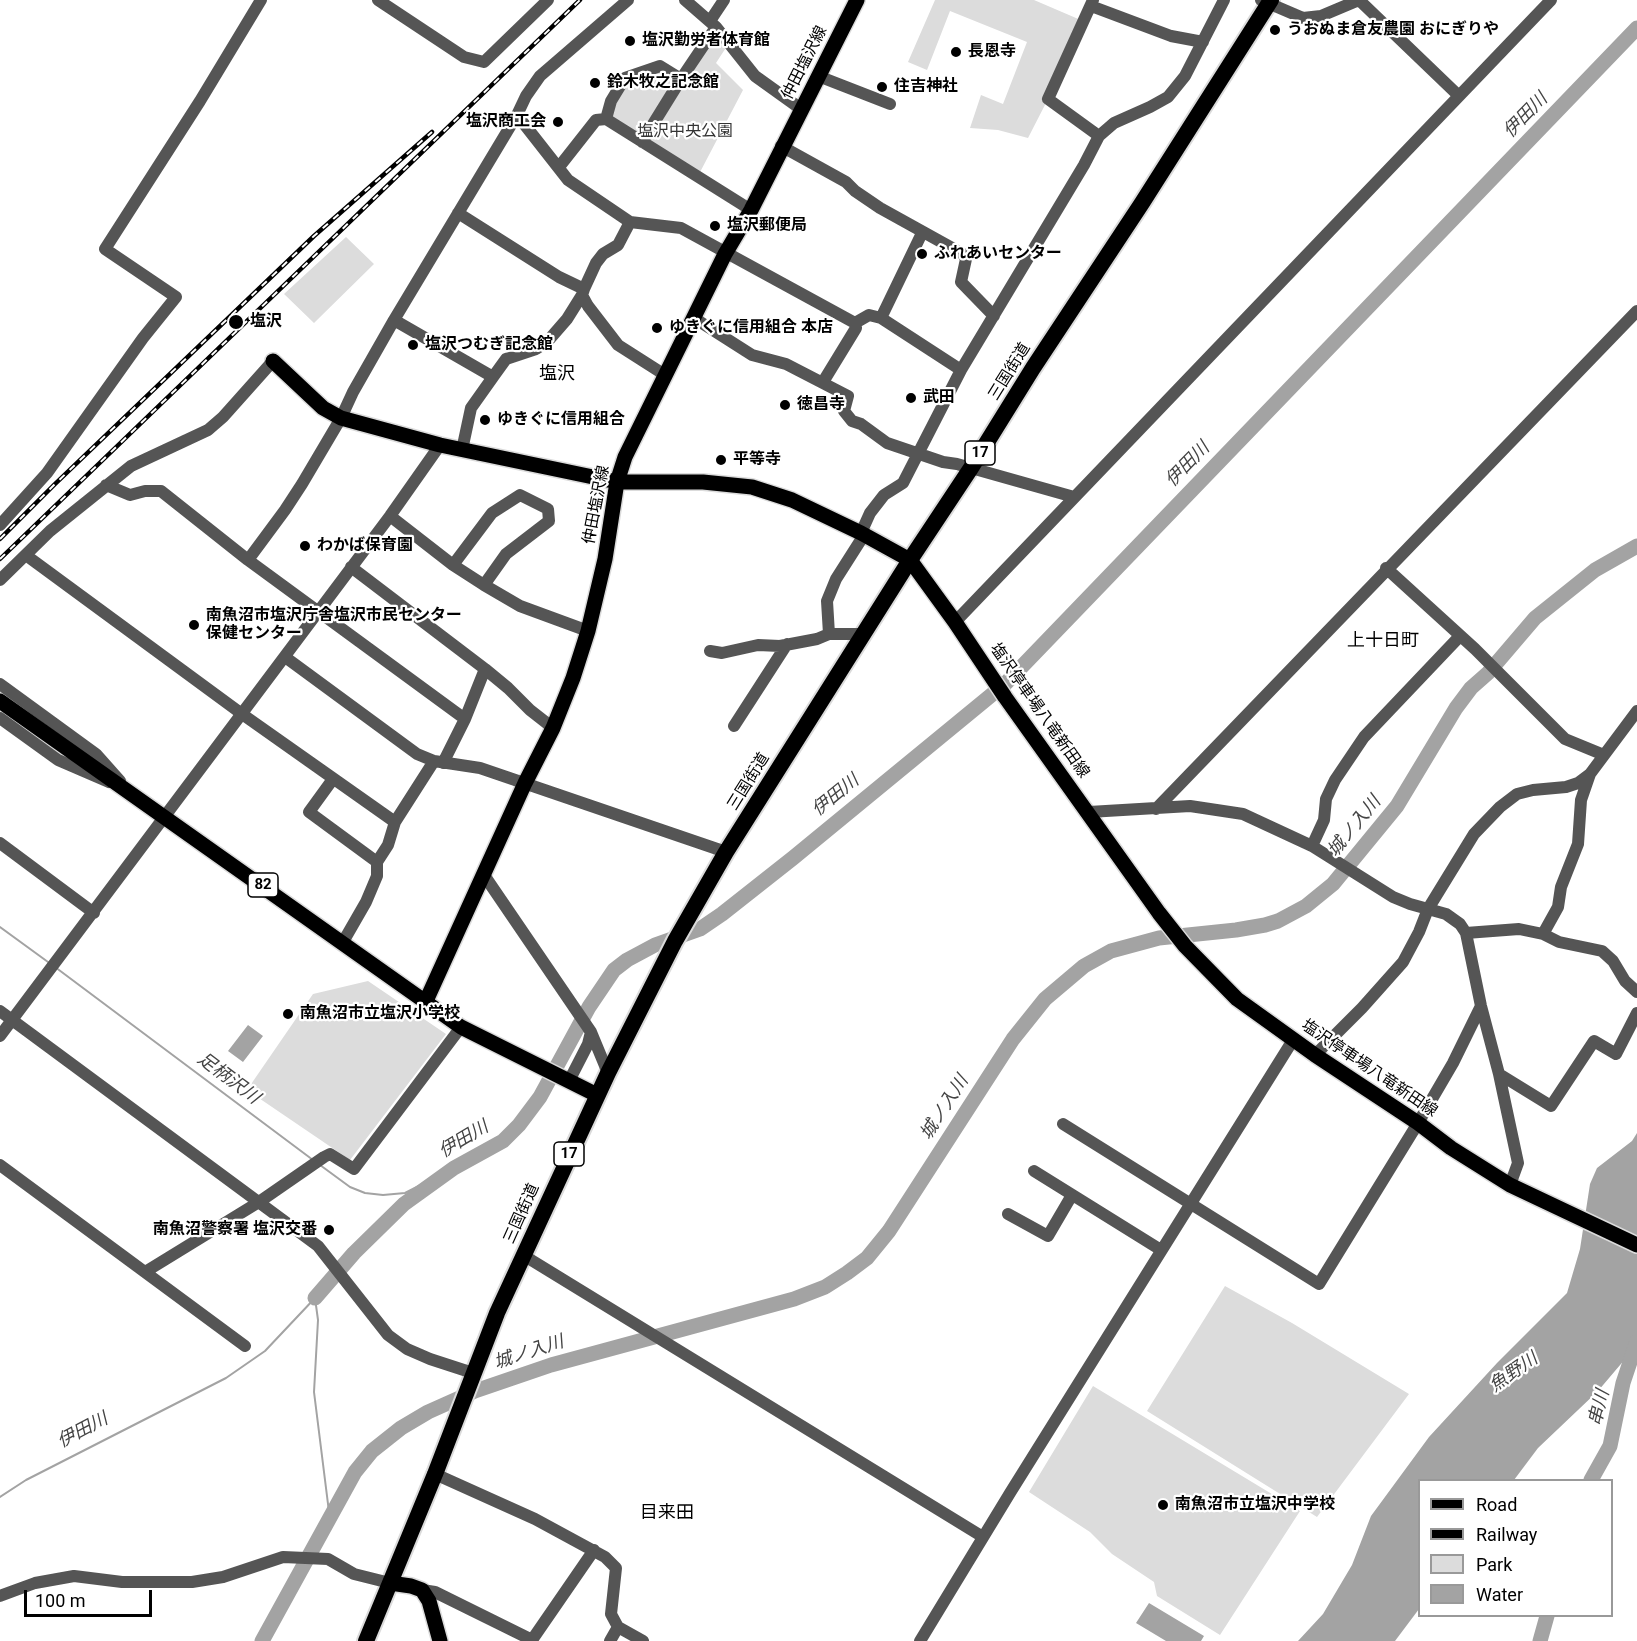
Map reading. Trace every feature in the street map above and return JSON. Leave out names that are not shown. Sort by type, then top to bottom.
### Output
[{"type":"highway","name":"三国街道","points":[[366,1641],[522,1255],[597,1095],[675,941],[726,852],[863,634],[1033,368],[1142,203],[1267,1]]},
{"type":"main road","name":"仲田塩沢線","points":[[426,1001],[525,783],[553,728],[573,678],[588,631],[605,559],[617,482],[625,457],[725,254],[751,210],[857,0]]},
{"type":"main road","points":[[273,362],[323,408],[341,418],[440,445],[617,482],[703,482],[752,487],[792,500],[910,560]]},
{"type":"main road","name":"塩沢停車場八竜新田線","points":[[910,560],[1159,913],[1185,946],[1237,999],[1315,1055],[1419,1123],[1451,1148],[1510,1185],[1637,1245]]},
{"type":"main road","name":"82","points":[[0,700],[461,1027],[597,1095]]},
{"type":"main road","points":[[390,1583],[422,1590],[429,1601],[440,1641]]},
{"type":"street","points":[[0,525],[46,472],[143,338],[176,297],[105,249],[200,101],[261,0]]},
{"type":"street","points":[[378,0],[464,57],[484,62],[548,0]]},
{"type":"street","points":[[248,560],[285,510],[341,418],[353,392],[394,320],[540,75],[628,0]]},
{"type":"street","points":[[685,0],[713,24],[756,76],[801,109]]},
{"type":"street","points":[[642,142],[713,24],[724,0]]},
{"type":"street","points":[[829,634],[827,601],[836,579],[862,534],[870,513],[884,495],[903,483],[962,370],[1099,136],[1114,123],[1168,97],[1185,76],[1224,0]]},
{"type":"street","points":[[1267,1],[1303,18],[1321,16],[1359,0],[1459,96]]},
{"type":"street","points":[[955,622],[1551,0]]},
{"type":"street","points":[[1099,136],[1048,99],[1092,3],[1171,36],[1203,42]]},
{"type":"street","points":[[606,119],[611,101],[625,78],[660,66],[681,79]]},
{"type":"street","points":[[818,76],[890,104]]},
{"type":"street","points":[[517,115],[568,180],[630,222],[681,228],[855,323]]},
{"type":"street","points":[[559,167],[596,120],[606,119],[751,210]]},
{"type":"street","points":[[782,146],[846,182],[880,208],[963,254],[966,259],[961,282],[994,316]]},
{"type":"street","points":[[458,213],[583,292],[607,333],[618,345],[665,375]]},
{"type":"street","points":[[462,450],[471,408],[506,358],[536,350],[547,342],[567,319],[596,263],[603,254],[618,245],[630,222]]},
{"type":"street","points":[[881,318],[922,232]]},
{"type":"street","points":[[1156,809],[1386,568],[1637,311]]},
{"type":"street","points":[[855,323],[869,315],[881,318],[962,370]]},
{"type":"street","points":[[694,318],[752,355],[786,364],[848,396],[844,411],[852,421],[861,424],[887,443],[917,454],[1074,497]]},
{"type":"street","points":[[394,320],[493,377]]},
{"type":"street","points":[[823,382],[856,328],[855,323]]},
{"type":"street","points":[[0,580],[50,531],[131,466],[208,430],[223,417],[273,362]]},
{"type":"street","points":[[0,1036],[390,516],[440,445]]},
{"type":"street","points":[[106,485],[130,495],[145,491],[161,491],[248,560],[465,719]]},
{"type":"street","points":[[453,565],[492,513],[520,495],[548,509],[549,521],[506,554],[484,585]]},
{"type":"street","points":[[390,516],[453,565],[520,606],[588,631]]},
{"type":"street","points":[[27,555],[242,714],[395,822]]},
{"type":"street","points":[[351,567],[485,669],[553,728]]},
{"type":"street","points":[[1386,568],[1474,649],[1565,740],[1604,755]]},
{"type":"street","points":[[710,651],[722,653],[758,645],[780,646],[817,639],[829,634],[863,634]]},
{"type":"street","points":[[1312,846],[1324,820],[1326,799],[1335,780],[1364,737],[1460,636]]},
{"type":"street","points":[[734,726],[787,644]]},
{"type":"street","points":[[285,657],[417,754],[438,762],[480,768],[726,852]]},
{"type":"street","points":[[343,942],[366,902],[377,876],[376,862],[388,845],[395,822],[438,762],[465,719],[485,669]]},
{"type":"street","points":[[0,684],[96,754],[127,789]]},
{"type":"street","points":[[1315,1055],[1362,1008],[1403,962],[1428,909],[1474,834],[1500,807],[1517,794],[1566,787],[1578,783],[1590,774],[1637,711]]},
{"type":"street","points":[[0,718],[58,760],[127,789]]},
{"type":"street","points":[[1543,934],[1558,907],[1561,887],[1578,844],[1581,800],[1590,774]]},
{"type":"street","points":[[333,779],[309,812],[376,862]]},
{"type":"street","points":[[1089,812],[1190,806],[1243,814],[1312,846],[1393,897],[1446,914],[1460,924],[1466,933],[1480,1006],[1499,1074],[1518,1164],[1510,1185]]},
{"type":"street","points":[[0,843],[94,913]]},
{"type":"street","points":[[484,875],[591,1032],[608,1073]]},
{"type":"street","points":[[1466,933],[1519,929],[1543,934],[1559,942],[1602,951],[1613,962],[1625,981],[1637,992]]},
{"type":"street","points":[[1063,1124],[1319,1284],[1454,1063],[1480,1006]]},
{"type":"street","points":[[0,1011],[318,1246],[388,1335],[407,1349],[473,1373]]},
{"type":"street","points":[[1499,1074],[1551,1106],[1594,1041],[1616,1054],[1637,1013]]},
{"type":"street","points":[[145,1272],[259,1202],[310,1165],[330,1154],[354,1169],[461,1027]]},
{"type":"street","points":[[568,1081],[588,1044],[591,1032]]},
{"type":"street","points":[[920,1641],[1293,1040]]},
{"type":"street","points":[[0,1165],[245,1346]]},
{"type":"street","points":[[1034,1171],[1161,1250]]},
{"type":"street","points":[[1008,1214],[1048,1236],[1072,1195]]},
{"type":"street","points":[[522,1255],[983,1537]]},
{"type":"street","points":[[435,1474],[535,1519],[605,1557],[616,1568],[612,1614],[618,1627],[643,1641]]},
{"type":"street","points":[[422,1590],[435,1592],[532,1640],[594,1550]]},
{"type":"street","points":[[0,1596],[35,1583],[74,1576],[122,1582],[192,1582],[223,1577],[283,1557],[328,1559],[354,1574],[390,1583]]},
{"type":"street","points":[[610,1641],[618,1627]]},
{"type":"green space","points":[[935,0],[1034,0],[1083,21],[1028,138],[998,130],[970,128],[981,95],[1003,104],[1027,42],[950,11],[927,70],[908,62]]},
{"type":"green space","name":"塩沢中央公園","points":[[716,27],[729,43],[716,63],[743,90],[698,176],[606,119],[625,78],[660,66],[681,79]]},
{"type":"green space","points":[[346,237],[374,264],[314,323],[284,294]]},
{"type":"green space","points":[[368,981],[446,1034],[350,1160],[247,1090],[313,994]]},
{"type":"green space","points":[[1225,1286],[1292,1323],[1409,1394],[1317,1517],[1147,1411]]},
{"type":"green space","name":"南魚沼市立塩沢中学校","points":[[1093,1386],[1300,1511],[1220,1635],[1157,1596],[1154,1582],[1112,1554],[1090,1532],[1029,1492]]},
{"type":"water","points":[[248,1025],[263,1036],[243,1062],[228,1051]]},
{"type":"water","name":"魚野川","points":[[1637,1133],[1637,1345],[1598,1391],[1538,1448],[1515,1479],[1418,1479],[1418,1610],[1395,1641],[1298,1641],[1323,1614],[1352,1565],[1371,1516],[1429,1437],[1497,1363],[1567,1293],[1580,1249],[1590,1184],[1597,1168],[1632,1141]]},
{"type":"water","points":[[1149,1603],[1204,1636],[1201,1641],[1166,1641],[1136,1623]]},
{"type":"waterway","name":"伊田川","points":[[315,1298],[354,1253],[404,1204],[454,1168],[503,1141],[519,1125],[540,1097],[589,1007],[614,970],[655,945],[700,929],[722,914],[1006,683],[1637,28]]},
{"type":"waterway","name":"城ノ入川","points":[[262,1641],[355,1472],[372,1451],[401,1428],[428,1412],[475,1391],[551,1365],[794,1299],[825,1287],[847,1273],[867,1258],[889,1231],[1013,1039],[1045,999],[1084,966],[1111,951],[1159,938],[1265,925],[1278,921],[1306,906],[1333,884],[1397,806],[1456,708],[1471,688],[1488,673],[1535,618],[1595,570],[1637,546]]},
{"type":"waterway","name":"足柄沢川","points":[[0,927],[48,962]]},
{"type":"waterway","name":"足柄沢川","points":[[55,967],[313,1160]]},
{"type":"waterway","name":"足柄沢川","points":[[320,1165],[350,1187],[365,1193],[383,1195],[405,1193],[454,1168]]},
{"type":"waterway","points":[[315,1298],[318,1320],[314,1392],[330,1520]]},
{"type":"waterway","name":"伊田川","points":[[0,1497],[26,1480],[226,1378],[265,1351],[315,1298]]},
{"type":"waterway","name":"串川","points":[[1592,1479],[1610,1446],[1623,1383],[1637,1341]]},
{"type":"waterway","name":"串川","points":[[1540,1641],[1547,1617]]},
{"type":"railway","points":[[0,559],[580,0]]},
{"type":"railway","points":[[0,539],[314,236],[432,132]]},
{"type":"place","name":"うおぬま倉友農園 おにぎりや","points":[[1275,30]]},
{"type":"place","name":"塩沢勤労者体育館","points":[[630,41]]},
{"type":"place","name":"長恩寺","points":[[956,52]]},
{"type":"place","name":"鈴木牧之記念館","points":[[595,83]]},
{"type":"place","name":"住吉神社","points":[[882,87]]},
{"type":"place","name":"塩沢商工会","points":[[558,122]]},
{"type":"place","name":"塩沢郵便局","points":[[715,226]]},
{"type":"place","name":"ふれあいセンター","points":[[922,254]]},
{"type":"place","name":"塩沢","points":[[236,322]]},
{"type":"place","name":"ゆきぐに信用組合 本店","points":[[657,328]]},
{"type":"place","name":"塩沢つむぎ記念館","points":[[413,345]]},
{"type":"place","name":"武田","points":[[911,398]]},
{"type":"place","name":"徳昌寺","points":[[785,405]]},
{"type":"place","name":"ゆきぐに信用組合","points":[[485,420]]},
{"type":"place","name":"平等寺","points":[[721,460]]},
{"type":"place","name":"わかば保育園","points":[[305,546]]},
{"type":"place","name":"南魚沼市塩沢庁舎塩沢市民センター 保健センター","points":[[194,625]]},
{"type":"place","name":"南魚沼市立塩沢小学校","points":[[288,1014]]},
{"type":"place","name":"南魚沼警察署 塩沢交番","points":[[329,1230]]},
{"type":"place","name":"南魚沼市立塩沢中学校","points":[[1163,1505]]},
{"type":"district","name":"塩沢","points":[[557,374]]},
{"type":"district","name":"上十日町","points":[[1383,641]]},
{"type":"district","name":"目来田","points":[[667,1513]]}]
